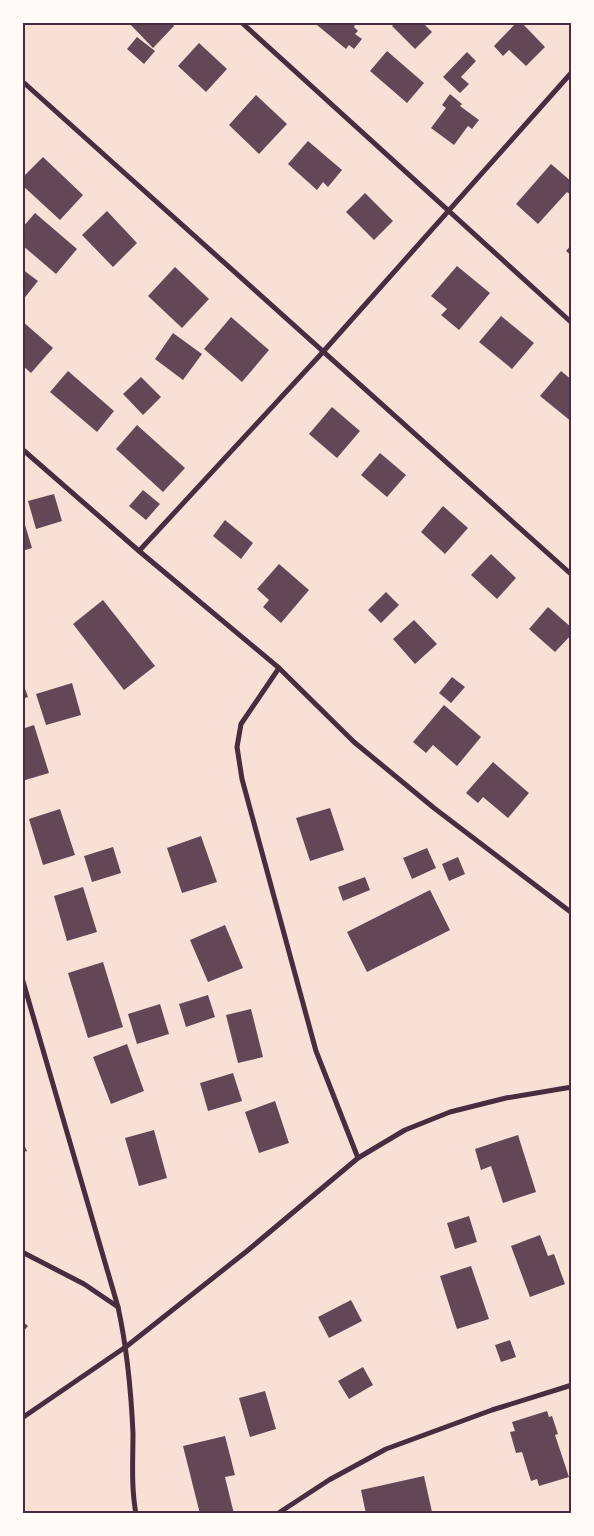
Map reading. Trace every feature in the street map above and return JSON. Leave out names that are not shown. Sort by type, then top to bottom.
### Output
[{"type":"street","points":[[241,22],[572,323]]},
{"type":"street","points":[[139,552],[322,353],[572,72]]},
{"type":"street","points":[[22,81],[322,353],[572,575]]},
{"type":"street","points":[[22,449],[139,552],[279,668],[354,742],[434,808],[572,914]]},
{"type":"street","points":[[279,668],[241,724],[238,747],[242,779],[316,1051],[358,1158]]},
{"type":"street","points":[[22,978],[118,1307],[127,1346],[132,1433],[132,1495],[136,1514]]},
{"type":"street","points":[[22,1418],[127,1346],[247,1251],[358,1158],[405,1130],[450,1112],[506,1098],[572,1088]]},
{"type":"street","points":[[22,1252],[84,1284],[118,1307]]},
{"type":"street","points":[[277,1514],[329,1480],[386,1449],[492,1410],[572,1385]]},
{"type":"building","points":[[128,22],[171,22],[174,26],[153,48]]},
{"type":"building","points":[[319,22],[356,22],[354,27],[358,31],[355,34],[362,39],[354,49],[349,45],[346,49],[317,25]]},
{"type":"building","points":[[396,22],[422,22],[432,32],[415,49],[392,26]]},
{"type":"building","points":[[517,22],[521,22],[545,47],[526,66],[509,50],[503,56],[494,46]]},
{"type":"building","points":[[137,37],[155,51],[144,64],[127,49]]},
{"type":"building","points":[[199,43],[227,69],[206,92],[178,66]]},
{"type":"building","points":[[387,51],[424,83],[407,103],[370,71]]},
{"type":"building","points":[[467,52],[476,61],[461,77],[469,84],[460,93],[443,77]]},
{"type":"building","points":[[450,94],[462,104],[460,106],[479,120],[472,129],[468,126],[454,145],[431,128],[446,108],[442,105]]},
{"type":"building","points":[[256,95],[287,124],[259,154],[229,125]]},
{"type":"building","points":[[308,141],[342,170],[328,187],[323,182],[317,190],[288,164]]},
{"type":"building","points":[[43,157],[83,195],[60,220],[22,185],[22,178]]},
{"type":"building","points":[[551,164],[572,182],[572,196],[567,192],[538,224],[516,204]]},
{"type":"building","points":[[365,193],[393,221],[374,240],[346,212]]},
{"type":"building","points":[[107,211],[137,243],[113,267],[82,235]]},
{"type":"building","points":[[35,213],[77,249],[56,274],[22,245],[22,228]]},
{"type":"building","points":[[572,244],[572,256],[566,251]]},
{"type":"building","points":[[457,266],[490,293],[459,330],[441,315],[447,309],[431,296]]},
{"type":"building","points":[[175,267],[209,299],[182,328],[148,296]]},
{"type":"building","points":[[22,269],[38,281],[22,301]]},
{"type":"building","points":[[501,316],[534,343],[512,369],[479,342]]},
{"type":"building","points":[[231,317],[269,350],[242,382],[204,349]]},
{"type":"building","points":[[22,321],[53,348],[31,373],[22,365]]},
{"type":"building","points":[[173,333],[202,354],[183,380],[155,359]]},
{"type":"building","points":[[68,371],[114,411],[97,432],[50,392]]},
{"type":"building","points":[[561,371],[572,380],[572,422],[540,396]]},
{"type":"building","points":[[141,377],[161,397],[143,415],[123,394]]},
{"type":"building","points":[[332,407],[360,431],[337,458],[309,434]]},
{"type":"building","points":[[137,425],[185,468],[163,492],[116,449]]},
{"type":"building","points":[[380,453],[406,475],[387,497],[361,475]]},
{"type":"building","points":[[143,490],[160,504],[146,520],[129,506]]},
{"type":"building","points":[[54,494],[62,521],[36,529],[28,501]]},
{"type":"building","points":[[443,506],[468,528],[445,554],[421,532]]},
{"type":"building","points":[[225,520],[253,543],[241,559],[213,536]]},
{"type":"building","points":[[25,525],[32,548],[22,551],[22,526]]},
{"type":"building","points":[[491,554],[516,578],[497,599],[471,575]]},
{"type":"building","points":[[279,564],[309,590],[281,623],[263,607],[269,600],[257,589]]},
{"type":"building","points":[[386,592],[399,605],[381,623],[368,610]]},
{"type":"building","points":[[103,600],[155,666],[124,690],[73,624]]},
{"type":"building","points":[[548,607],[572,628],[572,634],[555,652],[529,629]]},
{"type":"building","points":[[414,620],[437,644],[415,664],[393,639]]},
{"type":"building","points":[[452,677],[465,687],[451,703],[439,693]]},
{"type":"building","points":[[22,680],[28,697],[22,699]]},
{"type":"building","points":[[72,683],[81,715],[46,725],[36,694]]},
{"type":"building","points":[[444,705],[481,737],[457,766],[433,745],[426,753],[413,742]]},
{"type":"building","points":[[34,725],[49,773],[22,781],[22,729]]},
{"type":"building","points":[[493,762],[529,793],[508,818],[483,797],[478,803],[466,793]]},
{"type":"building","points":[[330,808],[344,850],[310,861],[296,818]]},
{"type":"building","points":[[60,809],[75,855],[43,865],[29,819]]},
{"type":"building","points":[[201,836],[217,882],[182,893],[167,848]]},
{"type":"building","points":[[113,847],[121,873],[92,882],[84,856]]},
{"type":"building","points":[[427,848],[436,868],[412,879],[403,858]]},
{"type":"building","points":[[458,857],[465,874],[449,881],[442,864]]},
{"type":"building","points":[[365,877],[370,890],[343,901],[338,887]]},
{"type":"building","points":[[83,887],[97,932],[67,941],[54,896]]},
{"type":"building","points":[[430,890],[450,930],[367,972],[347,932]]},
{"type":"building","points":[[225,925],[243,968],[208,982],[190,940]]},
{"type":"building","points":[[103,962],[123,1027],[88,1038],[68,973]]},
{"type":"building","points":[[208,995],[215,1017],[186,1027],[179,1004]]},
{"type":"building","points":[[160,1004],[169,1034],[137,1044],[128,1014]]},
{"type":"building","points":[[251,1009],[263,1057],[238,1063],[226,1015]]},
{"type":"building","points":[[127,1044],[144,1091],[111,1104],[93,1057]]},
{"type":"building","points":[[233,1073],[242,1101],[208,1111],[200,1083]]},
{"type":"building","points":[[275,1101],[289,1143],[259,1153],[245,1112]]},
{"type":"building","points":[[154,1130],[167,1178],[139,1186],[125,1138]]},
{"type":"building","points":[[518,1135],[536,1192],[503,1203],[491,1166],[481,1170],[475,1149]]},
{"type":"building","points":[[22,1141],[27,1151],[22,1153]]},
{"type":"building","points":[[469,1216],[477,1242],[455,1249],[447,1223]]},
{"type":"building","points":[[540,1235],[548,1256],[554,1254],[565,1284],[530,1297],[511,1246]]},
{"type":"building","points":[[471,1266],[489,1319],[457,1329],[440,1276]]},
{"type":"building","points":[[351,1300],[362,1321],[329,1338],[318,1317]]},
{"type":"building","points":[[22,1321],[28,1326],[22,1333]]},
{"type":"building","points":[[510,1340],[516,1357],[501,1362],[495,1345]]},
{"type":"building","points":[[363,1367],[373,1385],[349,1399],[338,1381]]},
{"type":"building","points":[[265,1391],[276,1429],[250,1437],[239,1398]]},
{"type":"building","points":[[547,1411],[549,1417],[552,1416],[558,1434],[555,1435],[569,1477],[539,1486],[537,1479],[531,1481],[522,1452],[516,1453],[510,1432],[515,1431],[512,1422]]},
{"type":"building","points":[[225,1436],[235,1475],[225,1477],[234,1514],[200,1514],[183,1446]]},
{"type":"building","points":[[424,1476],[432,1512],[366,1514],[361,1490]]}]
